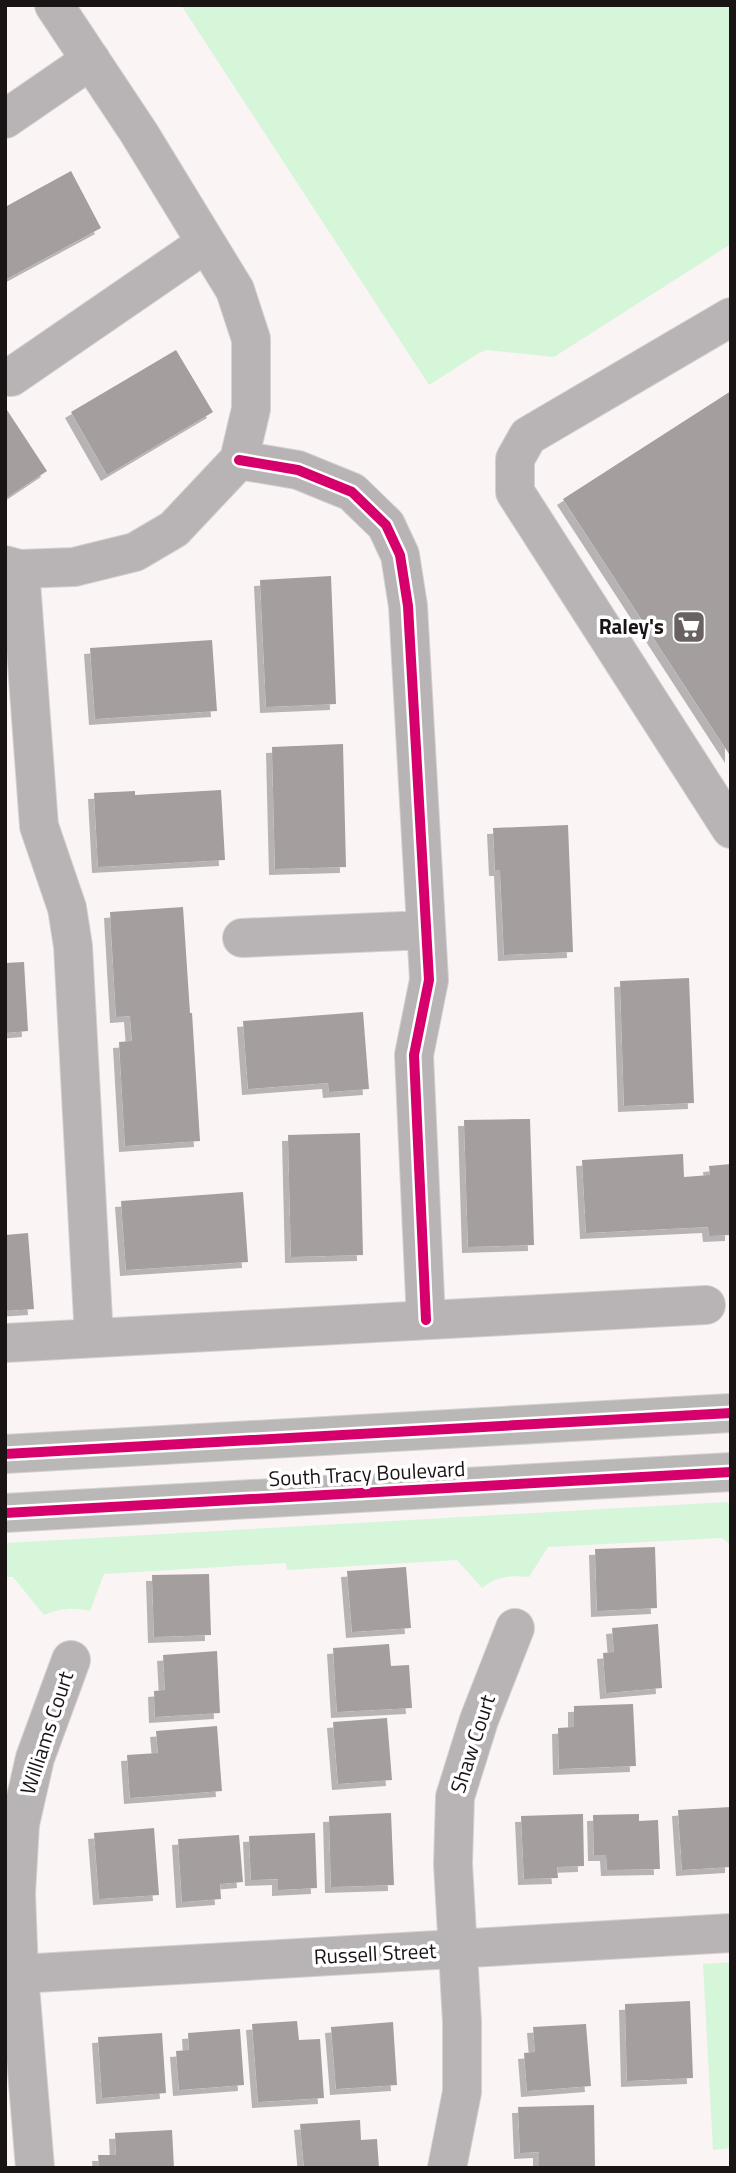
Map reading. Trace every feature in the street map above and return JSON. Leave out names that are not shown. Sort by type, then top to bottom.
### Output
[{"type":"main road","name":"South Tracy Boulevard","points":[[5,1454],[731,1413]]},
{"type":"main road","name":"South Tracy Boulevard","points":[[5,1513],[731,1472]]},
{"type":"street","points":[[54,5],[139,133],[235,290],[251,339],[251,410],[239,460],[174,529],[135,552],[75,567],[13,567],[39,826],[67,908],[73,946],[94,1338]]},
{"type":"street","points":[[5,119],[90,60]]},
{"type":"street","points":[[11,377],[206,243]]},
{"type":"street","points":[[731,317],[528,436],[515,459],[515,492],[731,829]]},
{"type":"street","points":[[239,460],[298,470],[352,492],[386,525],[400,555],[408,606],[429,980],[414,1055],[426,1320]]},
{"type":"street","points":[[242,938],[426,930]]},
{"type":"street","points":[[5,1343],[706,1305]]},
{"type":"street","name":"Shaw Court","points":[[447,2168],[463,2092],[453,1864],[455,1797],[479,1720],[515,1628]]},
{"type":"street","name":"Williams Court","points":[[35,2168],[19,1974],[16,1893],[19,1824],[35,1758],[71,1660]]},
{"type":"street","name":"Russell Street","points":[[19,1974],[731,1933]]},
{"type":"green space","points":[[181,5],[731,5],[731,244],[554,357],[487,350],[429,385]]},
{"type":"green space","points":[[726,1502],[731,1504],[731,1545],[722,1538],[548,1547],[529,1577],[504,1577],[482,1588],[457,1560],[287,1570],[286,1563],[104,1574],[90,1611],[67,1609],[44,1615],[13,1577],[5,1577],[5,1543]]},
{"type":"green space","points":[[731,1962],[731,2148],[713,2150],[703,1964]]},
{"type":"building","points":[[71,171],[101,228],[5,280],[5,207]]},
{"type":"building","points":[[176,350],[213,412],[107,475],[71,412]]},
{"type":"building","name":"Raley's","points":[[731,391],[731,757],[563,499]]},
{"type":"building","points":[[5,407],[47,471],[5,499]]},
{"type":"building","points":[[331,576],[336,704],[266,707],[260,580]]},
{"type":"building","points":[[212,640],[217,711],[95,719],[90,648]]},
{"type":"building","points":[[343,744],[346,867],[275,869],[272,747]]},
{"type":"building","points":[[221,790],[225,860],[98,867],[94,793],[135,791],[135,795]]},
{"type":"building","points":[[568,825],[573,952],[504,955],[500,870],[495,870],[493,828]]},
{"type":"building","points":[[183,907],[200,1141],[125,1146],[119,1042],[132,1041],[130,1016],[116,1017],[110,912]]},
{"type":"building","points":[[24,962],[28,1031],[5,1033],[5,963]]},
{"type":"building","points":[[689,978],[694,1103],[624,1106],[620,981]]},
{"type":"building","points":[[363,1012],[369,1089],[329,1092],[328,1083],[248,1089],[243,1021]]},
{"type":"building","points":[[530,1119],[534,1245],[468,1247],[464,1120]]},
{"type":"building","points":[[360,1133],[363,1255],[291,1257],[288,1135]]},
{"type":"building","points":[[683,1154],[684,1177],[710,1175],[709,1166],[731,1164],[731,1235],[709,1236],[708,1227],[586,1233],[582,1160]]},
{"type":"building","points":[[243,1192],[248,1262],[126,1270],[121,1201]]},
{"type":"building","points":[[28,1233],[34,1309],[5,1311],[5,1235]]},
{"type":"building","points":[[655,1547],[657,1608],[597,1611],[595,1549]]},
{"type":"building","points":[[406,1567],[411,1628],[352,1632],[347,1571]]},
{"type":"building","points":[[209,1574],[211,1635],[154,1637],[152,1575]]},
{"type":"building","points":[[658,1624],[662,1688],[606,1693],[603,1653],[614,1652],[612,1628]]},
{"type":"building","points":[[389,1644],[391,1666],[409,1665],[412,1708],[337,1712],[333,1648]]},
{"type":"building","points":[[217,1651],[220,1713],[155,1717],[154,1691],[165,1690],[163,1655]]},
{"type":"building","points":[[633,1704],[636,1766],[559,1769],[558,1728],[574,1727],[574,1706]]},
{"type":"building","points":[[387,1718],[392,1780],[338,1784],[333,1722]]},
{"type":"building","points":[[217,1726],[222,1791],[130,1798],[127,1755],[158,1753],[156,1731]]},
{"type":"building","points":[[731,1807],[731,1867],[682,1870],[678,1810]]},
{"type":"building","points":[[391,1813],[394,1885],[331,1887],[329,1816]]},
{"type":"building","points":[[583,1814],[584,1866],[557,1867],[558,1878],[524,1879],[521,1816]]},
{"type":"building","points":[[639,1814],[639,1821],[658,1820],[660,1869],[607,1870],[606,1855],[594,1855],[593,1815]]},
{"type":"building","points":[[154,1828],[159,1895],[99,1899],[94,1833]]},
{"type":"building","points":[[315,1833],[317,1888],[278,1890],[278,1879],[251,1880],[249,1836]]},
{"type":"building","points":[[239,1835],[243,1882],[220,1884],[221,1899],[182,1902],[178,1839]]},
{"type":"building","points":[[690,2001],[693,2078],[627,2081],[625,2004]]},
{"type":"building","points":[[297,2021],[299,2040],[320,2039],[324,2098],[258,2102],[252,2024]]},
{"type":"building","points":[[393,2022],[397,2085],[336,2089],[331,2027]]},
{"type":"building","points":[[586,2024],[591,2086],[527,2091],[524,2053],[535,2052],[533,2027]]},
{"type":"building","points":[[240,2029],[244,2085],[179,2090],[176,2051],[189,2050],[188,2033]]},
{"type":"building","points":[[162,2033],[166,2093],[102,2098],[98,2037]]},
{"type":"building","points":[[594,2105],[595,2168],[539,2168],[539,2152],[520,2153],[518,2107]]},
{"type":"building","points":[[360,2120],[361,2140],[377,2139],[379,2168],[304,2168],[300,2124]]},
{"type":"building","points":[[172,2130],[174,2168],[99,2168],[98,2155],[116,2155],[115,2133]]},
{"type":"cycle path","points":[[239,460],[298,470],[352,492],[386,525],[400,555],[408,606],[429,980],[414,1055],[426,1320]]},
{"type":"cycle path","points":[[5,1454],[731,1413]]},
{"type":"cycle path","points":[[5,1513],[731,1472]]},
{"type":"place","name":"Raley's","points":[[689,627]]}]
